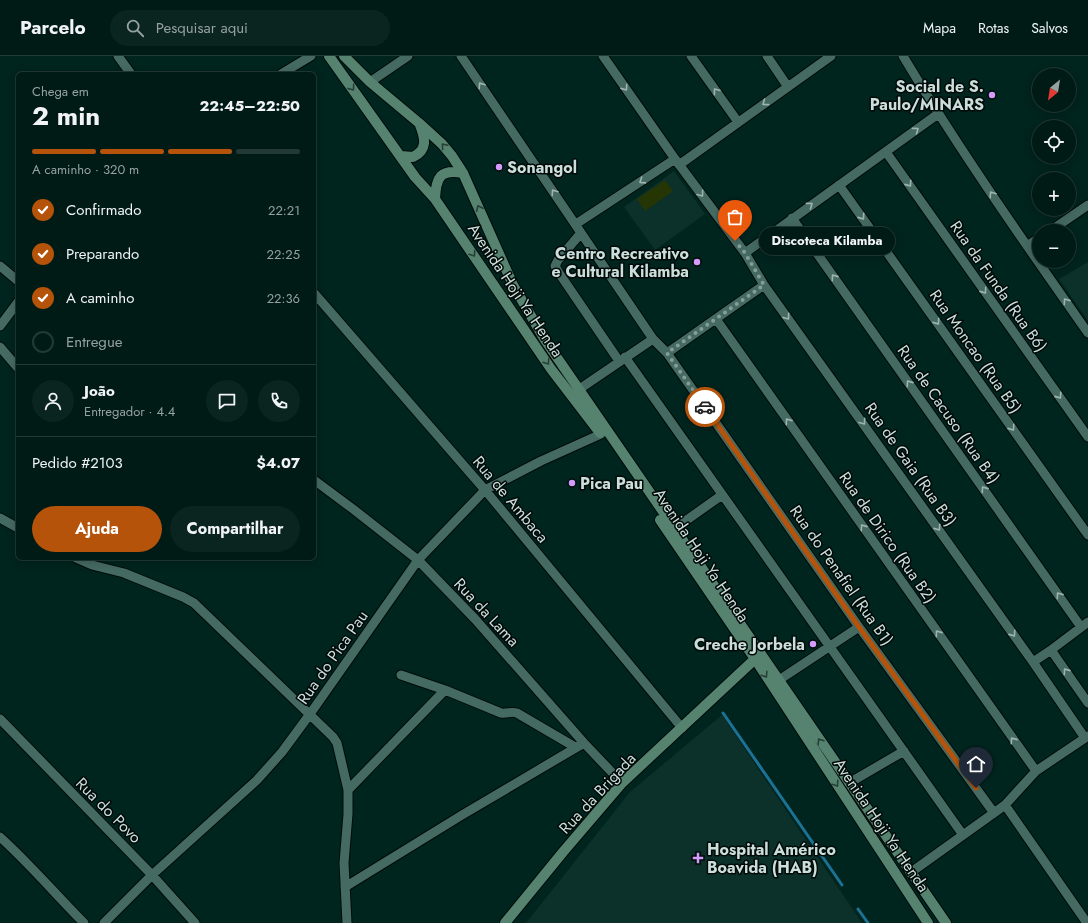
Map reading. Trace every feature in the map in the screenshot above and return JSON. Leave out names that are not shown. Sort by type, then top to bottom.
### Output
[{"type":"main road","name":"Avenida Hoji Ya Henda","points":[[329,56],[415,177],[435,199],[551,369],[601,434],[755,659],[928,923]]},
{"type":"main road","name":"Avenida Hoji Ya Henda","points":[[344,56],[370,82],[442,144],[463,173],[513,285],[545,340],[910,873],[946,923]]},
{"type":"main road","points":[[401,156],[413,157],[422,151],[424,135],[419,123]]},
{"type":"main road","points":[[435,199],[436,184],[445,173],[451,171],[463,173]]},
{"type":"main road","name":"Rua da Brigada","points":[[505,923],[622,783],[755,659]]},
{"type":"street","points":[[118,56],[130,72]]},
{"type":"street","points":[[284,72],[311,56]]},
{"type":"street","points":[[370,82],[408,56]]},
{"type":"street","name":"Rua do Penafiel (Rua B1)","points":[[461,56],[653,339],[667,353],[859,627],[994,813]]},
{"type":"street","name":"Rua de Gaia (Rua B3)","points":[[603,56],[677,162],[745,253],[764,285],[1087,737]]},
{"type":"street","points":[[691,56],[738,122]]},
{"type":"street","points":[[767,56],[788,86]]},
{"type":"street","points":[[576,224],[677,162],[738,122],[831,56]]},
{"type":"street","points":[[903,56],[938,114],[1088,333]]},
{"type":"street","points":[[745,253],[938,114]]},
{"type":"street","name":"Rua da Funda (Rua B6)","points":[[886,152],[1088,437]]},
{"type":"street","name":"Rua Moncao (Rua B5)","points":[[839,185],[1088,535]]},
{"type":"street","points":[[1060,224],[1088,204]]},
{"type":"street","name":"Rua de Cacuso (Rua B4)","points":[[792,218],[1085,624]]},
{"type":"street","points":[[581,233],[558,260],[555,266],[559,273],[722,495],[963,835]]},
{"type":"street","points":[[1027,246],[1032,243]]},
{"type":"street","points":[[0,266],[16,279]]},
{"type":"street","points":[[667,353],[764,285]]},
{"type":"street","name":"Rua de Ambaca","points":[[317,303],[485,490],[682,728]]},
{"type":"street","points":[[0,326],[16,305]]},
{"type":"street","name":"Rua de Dirico (Rua B2)","points":[[716,319],[1036,771]]},
{"type":"street","points":[[578,390],[653,339]]},
{"type":"street","points":[[0,347],[16,366]]},
{"type":"street","name":"Rua do Pica Pau","points":[[104,923],[152,875],[257,780],[282,752],[418,560],[485,490],[541,461],[601,434]]},
{"type":"street","name":"Rua da Lama","points":[[316,481],[418,560],[475,619],[622,783]]},
{"type":"street","points":[[674,529],[722,495]]},
{"type":"street","points":[[0,518],[16,527]]},
{"type":"street","points":[[81,560],[92,565],[124,573],[194,603],[333,737],[336,743],[348,790],[348,814],[344,863],[347,923]]},
{"type":"street","points":[[1033,662],[1085,624]]},
{"type":"street","points":[[779,680],[859,627]]},
{"type":"street","points":[[1051,650],[1088,703]]},
{"type":"street","points":[[401,676],[445,690],[501,714],[512,712],[517,713],[575,747]]},
{"type":"street","points":[[348,790],[445,690]]},
{"type":"street","name":"Rua do Povo","points":[[0,719],[152,875],[195,923]]},
{"type":"street","points":[[910,873],[1005,805],[1036,771],[1087,737]]},
{"type":"street","points":[[345,887],[584,742]]},
{"type":"street","points":[[849,783],[904,751]]},
{"type":"street","points":[[1005,805],[1087,923]]},
{"type":"street","points":[[0,837],[84,923]]},
{"type":"shaded area","points":[[674,171],[705,214],[655,250],[624,207]]},
{"type":"shaded area","points":[[1088,262],[1088,321],[1059,279]]},
{"type":"shaded area","name":"Hospital Américo Boavida (HAB)","points":[[722,715],[862,923],[526,923],[630,792]]},
{"type":"green space","points":[[665,180],[673,191],[645,211],[637,199]]},
{"type":"waterway","points":[[723,713],[842,885]]},
{"type":"waterway","points":[[858,909],[868,923]]},
{"type":"way so far","points":[[705,407],[667,353],[764,285],[745,253],[735,241]]},
{"type":"place","name":"Social de S. Paulo/MINARS","points":[[992,95]]},
{"type":"place","name":"Sonangol","points":[[499,167]]},
{"type":"place","name":"Discoteca Kilamba","points":[[735,241]]},
{"type":"place","name":"Centro Recreativo e Cultural Kilamba","points":[[697,262]]},
{"type":"place","name":"Pica Pau","points":[[572,483]]},
{"type":"place","name":"Creche Jorbela","points":[[813,644]]},
{"type":"place","name":"Hospital Américo Boavida (HAB)","points":[[698,858]]},
{"type":"route","points":[[705,407],[859,627],[976,788]]}]
